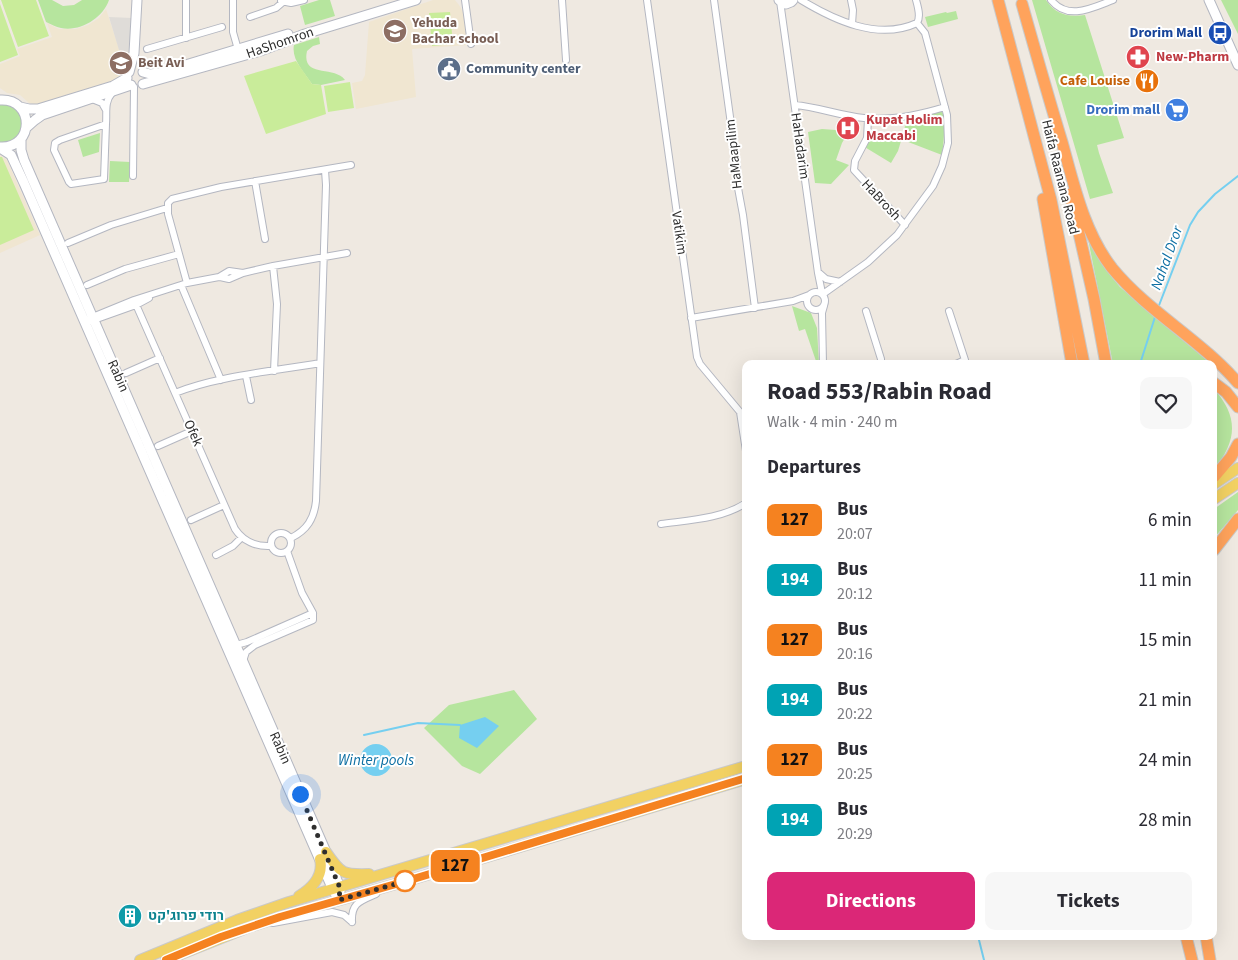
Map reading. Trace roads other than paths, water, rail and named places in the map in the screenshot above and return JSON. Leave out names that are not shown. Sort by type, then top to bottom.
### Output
[{"type":"highway","name":"Haifa Raanana Road","points":[[998,0],[1053,209],[1083,360]]},
{"type":"highway","name":"Haifa Raanana Road","points":[[1021,2],[1094,298],[1105,360]]},
{"type":"highway","points":[[1021,2],[1086,221],[1096,243],[1112,268],[1137,294],[1216,360]]},
{"type":"highway","points":[[1031,123],[1071,360]]},
{"type":"highway","points":[[1217,361],[1238,383]]},
{"type":"highway","points":[[1217,385],[1226,392],[1238,407]]},
{"type":"highway","points":[[1217,473],[1231,457],[1238,444]]},
{"type":"highway","points":[[1217,546],[1238,519]]},
{"type":"highway","points":[[1189,940],[1193,960]]},
{"type":"highway","points":[[1207,940],[1212,960]]},
{"type":"highway","points":[[1211,940],[1212,960]]},
{"type":"main road","points":[[1217,482],[1238,468]]},
{"type":"main road","points":[[1217,497],[1238,483]]},
{"type":"main road","points":[[140,960],[237,920],[290,902],[742,767]]},
{"type":"main road","points":[[166,960],[252,926],[742,779]]},
{"type":"main road","points":[[323,856],[338,869],[346,873],[355,875],[385,873]]},
{"type":"main road","points":[[290,902],[313,885],[322,870],[323,856]]},
{"type":"street","points":[[133,176],[133,81],[137,0]]},
{"type":"street","points":[[186,0],[186,38]]},
{"type":"street","points":[[233,0],[233,28],[239,54]]},
{"type":"street","points":[[250,18],[276,8],[282,1],[291,4],[304,0]]},
{"type":"street","name":"HaShomron","points":[[26,128],[42,116],[112,93],[133,81],[136,69],[150,74],[159,73],[239,54],[398,0]]},
{"type":"street","name":"HaShomron","points":[[20,107],[38,109],[113,86],[239,54],[416,0]]},
{"type":"street","points":[[461,0],[466,10]]},
{"type":"street","points":[[465,0],[471,44]]},
{"type":"street","points":[[562,0],[566,60]]},
{"type":"street","name":"Vatikim","points":[[647,0],[697,357],[700,364],[742,410]]},
{"type":"street","name":"HaMaapilim","points":[[714,0],[754,308]]},
{"type":"street","points":[[801,0],[835,19],[865,28],[887,30],[910,27],[917,24],[919,20],[916,0]]},
{"type":"street","points":[[851,0],[853,10],[852,24]]},
{"type":"street","points":[[1051,0],[1063,10],[1079,12],[1113,0]]},
{"type":"street","points":[[1209,0],[1238,65]]},
{"type":"street","points":[[786,1],[814,8]]},
{"type":"street","name":"HaHadarim","points":[[786,1],[783,20],[818,272],[823,294]]},
{"type":"street","points":[[691,318],[793,301],[811,293],[823,294],[878,254],[898,235],[933,186],[942,166],[948,137],[947,114],[925,33],[917,24]]},
{"type":"street","points":[[147,49],[222,27]]},
{"type":"street","points":[[133,81],[145,78],[136,62],[134,52]]},
{"type":"street","points":[[106,124],[54,143],[54,150],[71,184],[104,179],[106,124],[106,110],[108,98],[112,93]]},
{"type":"street","points":[[0,147],[11,146],[21,139],[26,128],[26,118],[20,107],[2,98]]},
{"type":"street","points":[[92,99],[102,103],[106,110]]},
{"type":"street","points":[[795,105],[868,119],[906,117],[945,107]]},
{"type":"street","name":"HaBrosh","points":[[868,119],[867,138],[855,161],[854,170],[904,225]]},
{"type":"street","name":"Rabin","points":[[21,139],[21,150],[24,160],[90,320],[323,856],[337,889],[339,900]]},
{"type":"street","name":"Rabin","points":[[0,147],[11,155],[14,160],[90,320],[243,661],[323,856]]},
{"type":"street","points":[[221,380],[184,284],[179,254],[167,208],[168,203],[178,196],[351,165]]},
{"type":"street","points":[[291,538],[305,529],[315,509],[324,257],[325,170]]},
{"type":"street","points":[[255,181],[265,239]]},
{"type":"street","points":[[68,243],[111,225],[167,208]]},
{"type":"street","points":[[90,320],[184,284],[219,277],[229,271],[243,273],[347,253]]},
{"type":"street","points":[[86,286],[125,270],[179,254]]},
{"type":"street","points":[[273,266],[278,304],[274,371]]},
{"type":"street","points":[[818,272],[826,279],[841,282]]},
{"type":"street","name":"HaHadarim","points":[[811,293],[817,285],[818,272]]},
{"type":"street","points":[[811,293],[807,300],[818,317],[822,329]]},
{"type":"street","points":[[823,294],[826,299],[822,312],[823,360]]},
{"type":"street","points":[[793,301],[819,310],[824,306]]},
{"type":"street","name":"Ofek","points":[[135,302],[224,505],[242,538]]},
{"type":"street","points":[[949,310],[965,360]]},
{"type":"street","points":[[866,311],[881,360]]},
{"type":"street","points":[[126,373],[160,358]]},
{"type":"street","points":[[175,393],[194,386],[221,380],[320,363]]},
{"type":"street","points":[[246,376],[251,400]]},
{"type":"street","points":[[158,446],[192,431]]},
{"type":"street","points":[[191,520],[224,505]]},
{"type":"street","points":[[661,524],[722,515],[742,506]]},
{"type":"street","points":[[271,546],[271,539],[277,533],[285,533],[291,538]]},
{"type":"street","points":[[216,555],[233,546],[242,538],[259,545],[271,546],[274,550],[284,552]]},
{"type":"street","points":[[284,552],[291,546],[291,538]]},
{"type":"street","points":[[284,552],[293,569],[311,616]]},
{"type":"street","points":[[236,645],[311,616]]},
{"type":"street","points":[[243,661],[246,652],[255,645],[311,616]]},
{"type":"street","points":[[252,926],[285,922],[332,912],[344,914],[352,922],[353,909],[357,903],[378,892],[410,880]]},
{"type":"water","points":[[485,717],[499,726],[477,748],[459,738],[460,725]]},
{"type":"water","name":"Winter pools","points":[[376,744],[382,745],[387,749],[391,754],[391,766],[387,771],[382,775],[376,776],[370,775],[365,771],[361,766],[360,760],[361,754],[365,749],[370,745]]},
{"type":"waterway","name":"Nahal Dror","points":[[1158,308],[1190,225],[1198,212],[1215,194],[1238,176]]},
{"type":"waterway","name":"Nahal Dror","points":[[1141,360],[1155,317]]},
{"type":"waterway","points":[[364,735],[418,723],[460,725]]},
{"type":"waterway","name":"Nahal Dror","points":[[979,940],[984,960]]},
{"type":"place","name":"Yehuda Bachar school","points":[[395,31]]},
{"type":"place","name":"Drorim Mall","points":[[1220,33]]},
{"type":"place","name":"New-Pharm","points":[[1138,57]]},
{"type":"place","name":"Beit Avi","points":[[121,63]]},
{"type":"place","name":"Community center","points":[[449,69]]},
{"type":"place","name":"Cafe Louise","points":[[1147,81]]},
{"type":"place","name":"Drorim mall","points":[[1177,110]]},
{"type":"place","name":"Kupat Holim Maccabi","points":[[848,128]]},
{"type":"place","name":"רודי פרוג'קט","points":[[130,916]]}]
